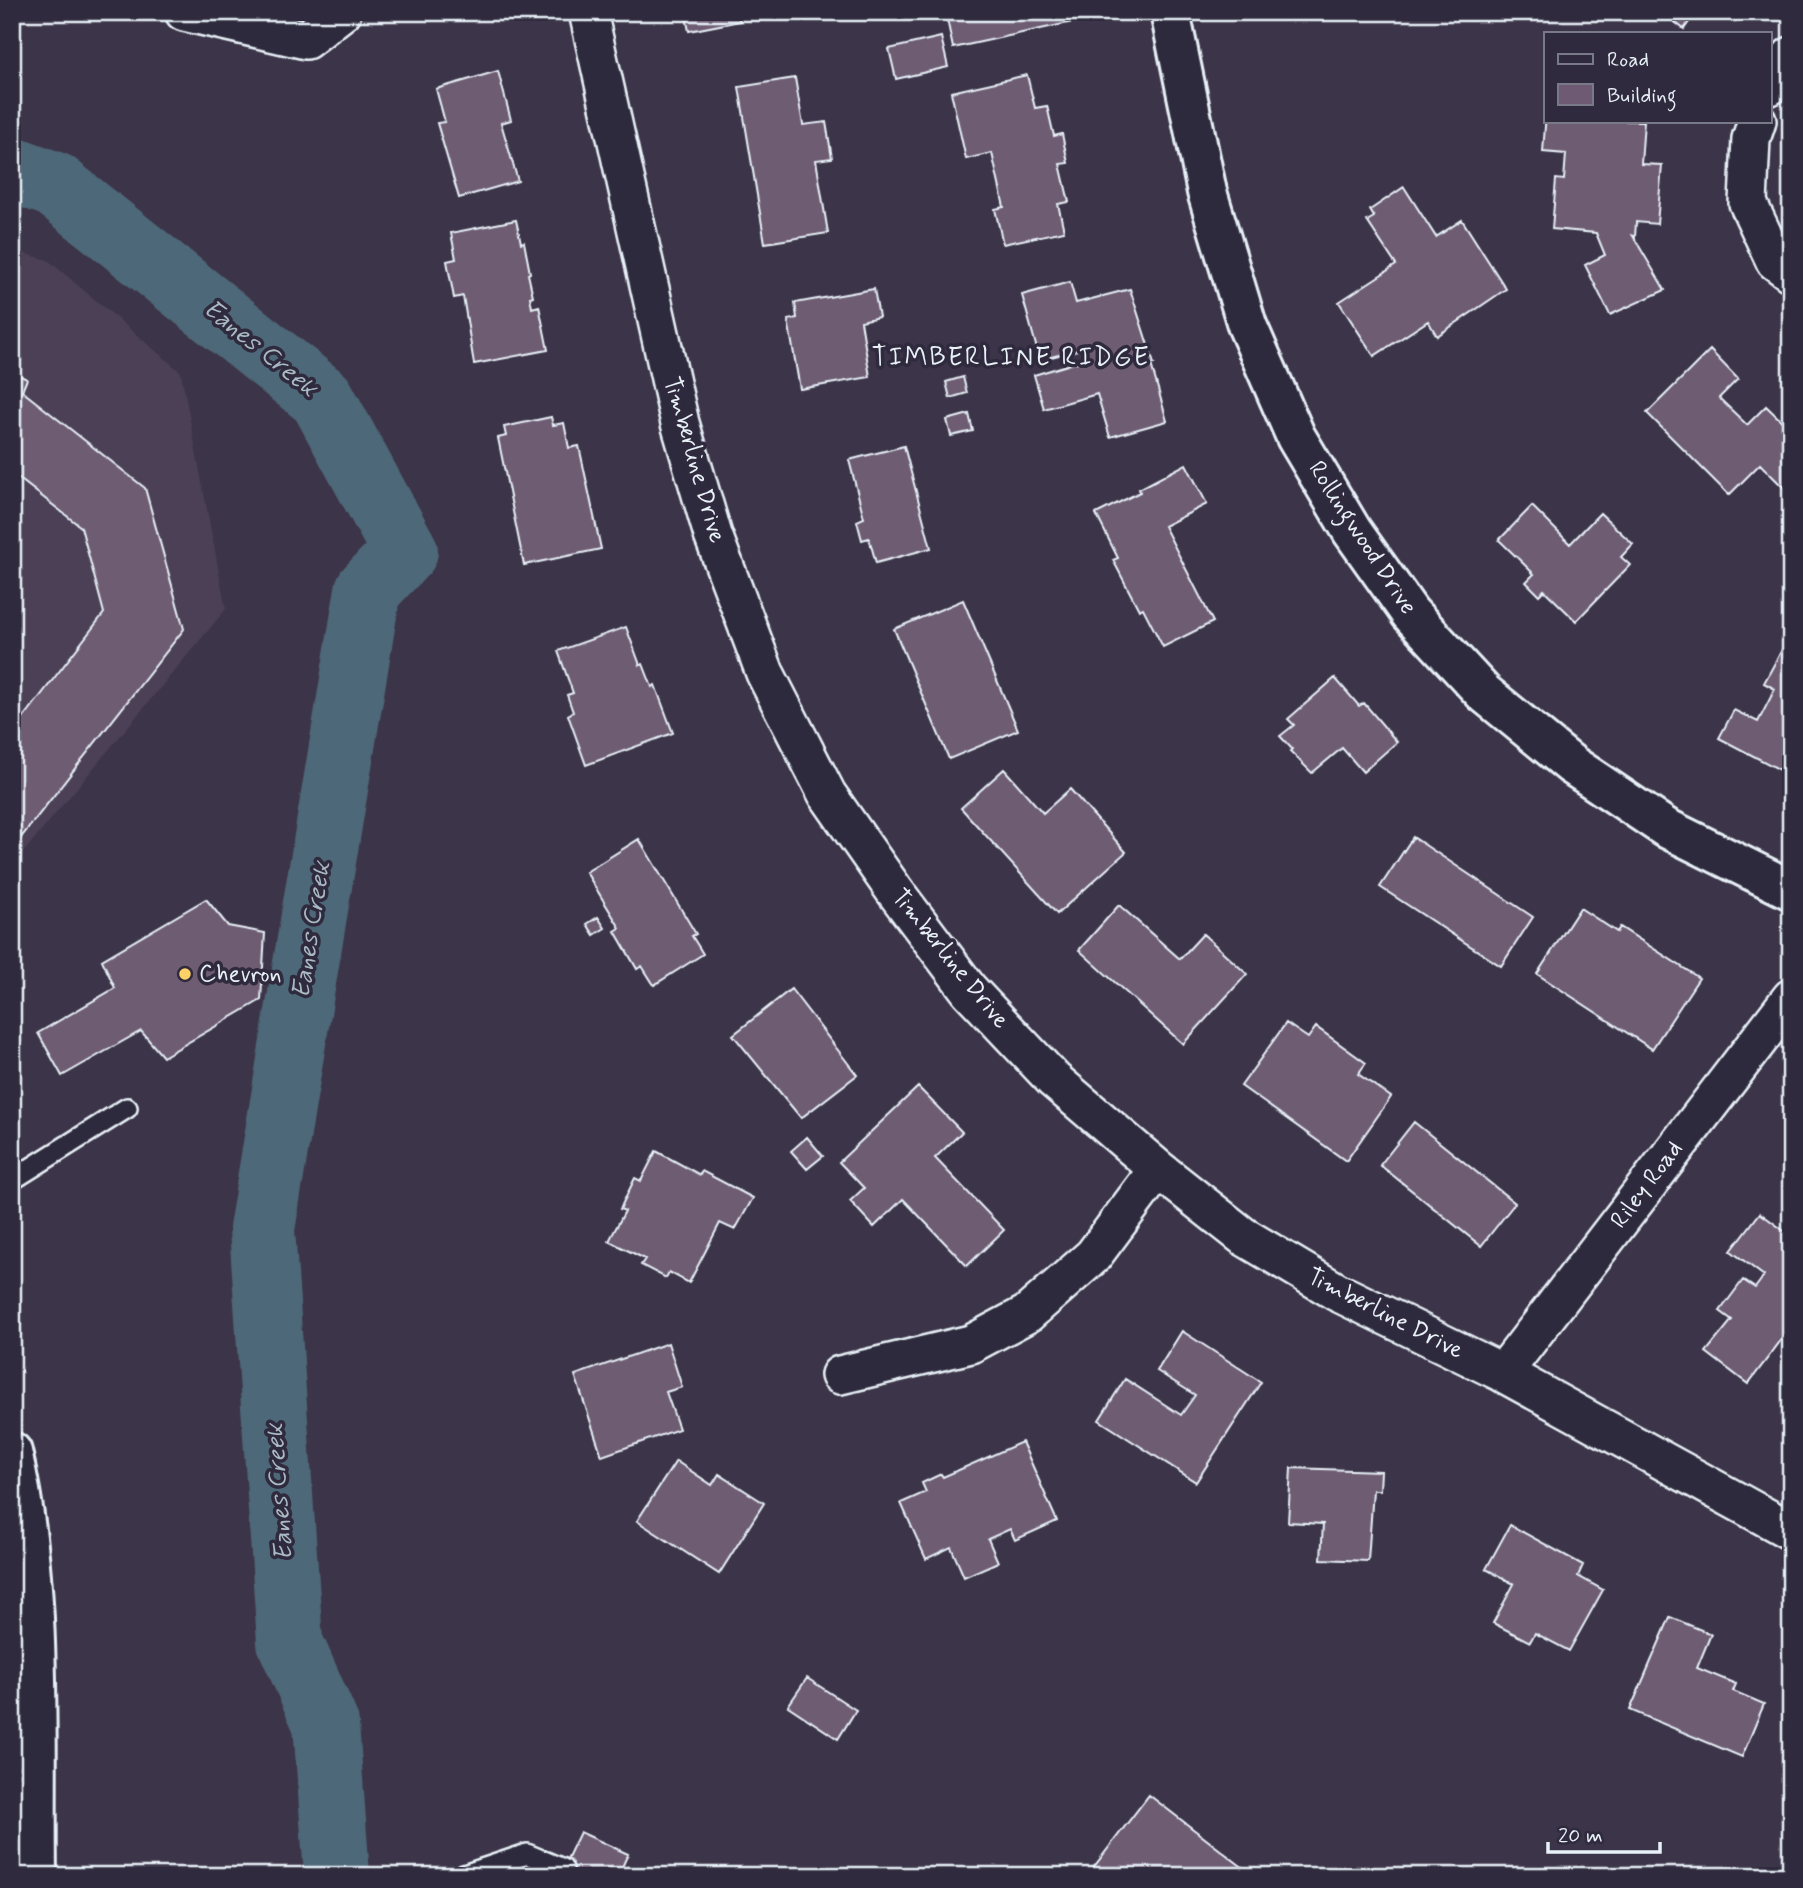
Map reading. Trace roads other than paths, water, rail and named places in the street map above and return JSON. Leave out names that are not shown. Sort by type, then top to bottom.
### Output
[{"type":"street","points":[[184,12],[306,40],[342,12]]},
{"type":"street","name":"Timberline Drive","points":[[588,12],[680,423],[713,535],[765,673],[827,794],[969,990],[1054,1080],[1158,1169],[1243,1236],[1337,1292],[1503,1373],[1791,1531]]},
{"type":"street","name":"Rollingwood Drive","points":[[1170,12],[1207,192],[1247,325],[1296,437],[1352,531],[1410,613],[1484,693],[1572,765],[1666,828],[1791,890]]},
{"type":"street","points":[[1772,83],[1791,56]]},
{"type":"street","points":[[1757,122],[1751,139],[1748,203],[1775,261],[1791,273]]},
{"type":"street","name":"Riley Road","points":[[1503,1373],[1791,998]]},
{"type":"street","points":[[840,1375],[971,1344],[1027,1314],[1093,1256],[1158,1169]]},
{"type":"street","points":[[12,1452],[26,1532],[33,1630],[37,1876]]},
{"type":"lane","points":[[12,1180],[127,1108]]},
{"type":"lane","points":[[461,1876],[527,1854],[563,1868]]},
{"type":"waterway","name":"Eanes Creek","points":[[12,169],[55,185],[322,398],[405,551],[368,590],[262,1229],[290,1642],[326,1724],[337,1876]]},
{"type":"place","name":"Chevron","points":[[185,974]]},
{"type":"district","name":"TIMBERLINE RIDGE","points":[[1011,358]]}]
